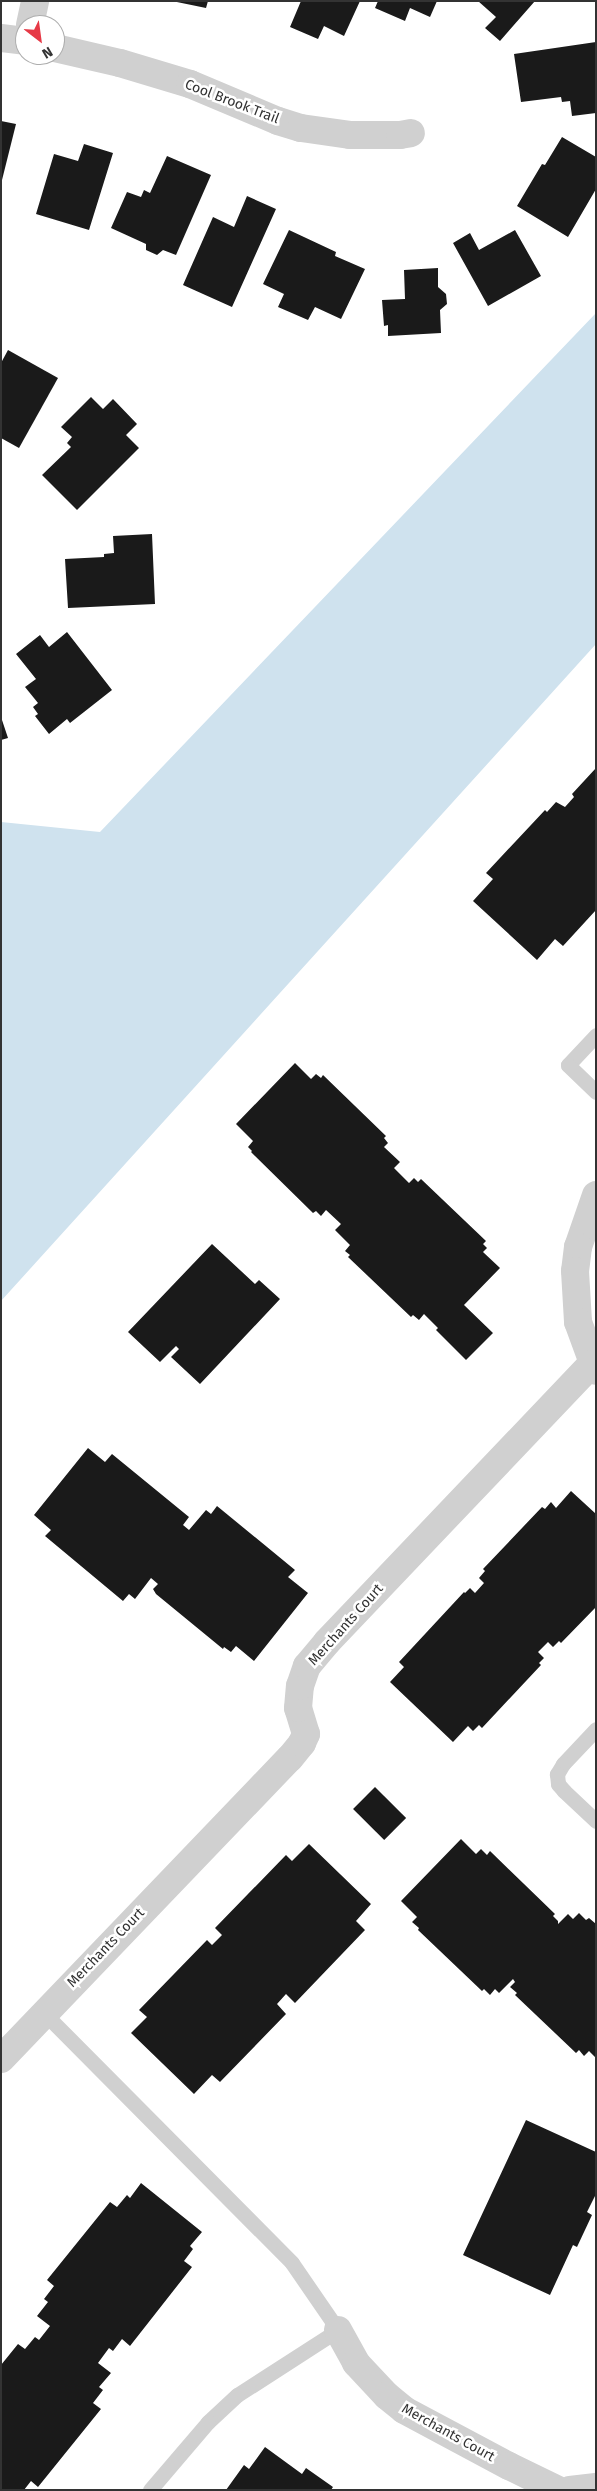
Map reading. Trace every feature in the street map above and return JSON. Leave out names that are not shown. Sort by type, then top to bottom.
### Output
[{"type":"street","points":[[32,15],[35,1]]},
{"type":"street","points":[[1,38],[15,40]]},
{"type":"street","name":"Cool Brook Trail","points":[[65,50],[120,63],[190,84],[278,121],[301,128],[350,135],[400,135],[411,133]]},
{"type":"street","points":[[594,1368],[578,1322],[575,1271],[578,1247],[596,1195]]},
{"type":"street","name":"Merchants Court","points":[[1,2059],[302,1743],[306,1734],[298,1708],[300,1686],[307,1666],[327,1642],[594,1368]]},
{"type":"street","name":"Merchants Court","points":[[338,2330],[356,2363],[387,2396],[404,2410],[558,2490]]},
{"type":"street","points":[[570,2490],[596,2487]]},
{"type":"lane","points":[[596,1035],[568,1065],[596,1092]]},
{"type":"lane","points":[[596,1730],[563,1764],[557,1774],[558,1784],[596,1821]]},
{"type":"lane","name":"Merchants Court","points":[[44,2013],[292,2263],[338,2330]]},
{"type":"lane","points":[[150,2490],[208,2422],[236,2394],[338,2330]]},
{"type":"water","points":[[596,313],[596,644],[1,1301],[1,822],[100,832]]},
{"type":"building","points":[[172,1],[208,1],[206,8]]},
{"type":"building","points":[[301,1],[360,1],[344,36],[324,26],[318,39],[290,27]]},
{"type":"building","points":[[378,1],[437,1],[430,17],[410,8],[405,21],[375,8]]},
{"type":"building","points":[[478,1],[535,1],[500,41],[485,28],[496,17]]},
{"type":"building","points":[[596,42],[596,113],[572,116],[570,101],[562,102],[561,97],[521,102],[514,54]]},
{"type":"building","points":[[1,121],[16,124],[2,180],[1,180]]},
{"type":"building","points":[[562,137],[596,157],[596,189],[568,237],[517,206],[542,164],[545,165]]},
{"type":"building","points":[[84,144],[113,153],[89,230],[36,214],[54,154],[78,161]]},
{"type":"building","points":[[167,156],[211,175],[176,255],[163,250],[157,255],[146,250],[146,244],[111,228],[127,192],[141,197],[144,190],[150,193]]},
{"type":"building","points":[[247,196],[276,209],[232,307],[183,285],[213,217],[234,227]]},
{"type":"building","points":[[289,230],[336,252],[335,256],[365,269],[341,319],[315,307],[308,320],[278,307],[284,294],[263,284]]},
{"type":"building","points":[[515,230],[541,276],[488,306],[453,243],[470,233],[479,250]]},
{"type":"building","points":[[438,268],[438,287],[446,294],[447,304],[440,310],[441,333],[388,336],[388,325],[384,326],[382,300],[405,299],[404,270]]},
{"type":"building","points":[[8,350],[58,378],[19,448],[1,438],[1,363]]},
{"type":"building","points":[[91,397],[103,409],[113,399],[137,424],[126,435],[139,448],[77,510],[42,475],[71,447],[67,443],[72,437],[61,427]]},
{"type":"building","points":[[152,534],[155,604],[68,608],[65,559],[104,557],[104,554],[114,553],[113,536]]},
{"type":"building","points":[[67,632],[112,690],[70,723],[67,719],[49,734],[35,716],[38,714],[33,707],[38,703],[25,687],[36,679],[16,654],[40,635],[49,647]]},
{"type":"building","points":[[1,717],[8,738],[1,740]]},
{"type":"building","points":[[596,768],[596,910],[563,946],[555,939],[537,960],[473,901],[493,879],[486,873],[545,810],[547,812],[556,802],[565,807],[574,797],[572,794]]},
{"type":"building","points":[[295,1063],[311,1079],[316,1074],[321,1078],[323,1075],[386,1136],[384,1138],[388,1143],[384,1147],[400,1162],[394,1168],[409,1183],[414,1178],[418,1182],[421,1179],[486,1241],[483,1244],[487,1248],[483,1252],[500,1268],[464,1305],[493,1333],[466,1360],[436,1330],[438,1328],[424,1314],[419,1320],[413,1315],[411,1317],[348,1257],[350,1255],[345,1251],[350,1245],[335,1230],[341,1224],[326,1210],[321,1216],[316,1211],[313,1213],[248,1147],[253,1141],[236,1124]]},
{"type":"building","points":[[212,1244],[255,1284],[259,1280],[280,1299],[200,1384],[171,1357],[179,1349],[176,1346],[160,1362],[128,1332]]},
{"type":"building","points":[[88,1448],[105,1462],[112,1454],[189,1517],[183,1525],[189,1530],[206,1510],[211,1514],[217,1506],[295,1570],[288,1577],[308,1593],[254,1661],[236,1646],[231,1652],[224,1647],[223,1649],[156,1594],[153,1589],[158,1584],[151,1578],[135,1599],[129,1594],[123,1601],[45,1536],[51,1530],[34,1515]]},
{"type":"building","points":[[571,1491],[596,1514],[596,1607],[561,1643],[559,1641],[553,1647],[548,1642],[538,1652],[544,1658],[539,1663],[541,1665],[482,1728],[479,1725],[473,1731],[468,1726],[453,1742],[390,1682],[404,1667],[399,1662],[464,1592],[470,1588],[475,1593],[484,1583],[479,1578],[485,1571],[483,1569],[542,1507],[545,1509],[551,1502],[556,1508]]},
{"type":"building","points":[[375,1787],[406,1818],[384,1840],[353,1809]]},
{"type":"building","points":[[461,1839],[476,1854],[481,1849],[487,1855],[490,1851],[555,1914],[553,1916],[558,1921],[558,1924],[568,1914],[573,1919],[579,1913],[586,1920],[589,1918],[596,1924],[596,2058],[589,2051],[584,2056],[579,2050],[576,2053],[515,1995],[517,1993],[510,1987],[515,1982],[513,1979],[499,1993],[495,1989],[490,1995],[484,1989],[482,1991],[412,1922],[417,1917],[401,1901]]},
{"type":"building","points":[[309,1844],[371,1904],[356,1921],[365,1930],[295,2003],[286,1994],[277,2004],[286,2014],[220,2082],[212,2075],[194,2094],[131,2033],[147,2017],[139,2010],[207,1940],[212,1945],[222,1935],[215,1928],[286,1855],[292,1861]]},
{"type":"building","points":[[526,2120],[596,2152],[596,2194],[587,2212],[592,2215],[577,2247],[573,2245],[550,2295],[463,2255]]},
{"type":"building","points":[[141,2183],[202,2232],[190,2246],[193,2249],[184,2261],[192,2267],[130,2346],[122,2339],[113,2351],[109,2348],[98,2363],[111,2373],[99,2387],[103,2390],[93,2403],[101,2409],[38,2487],[31,2481],[24,2490],[1,2490],[1,2365],[18,2344],[25,2349],[35,2337],[39,2340],[50,2326],[37,2316],[48,2302],[44,2299],[54,2286],[47,2280],[110,2202],[117,2207],[127,2195],[130,2198]]},
{"type":"building","points":[[265,2447],[302,2474],[306,2468],[333,2487],[331,2490],[226,2490],[244,2465],[249,2469]]}]
